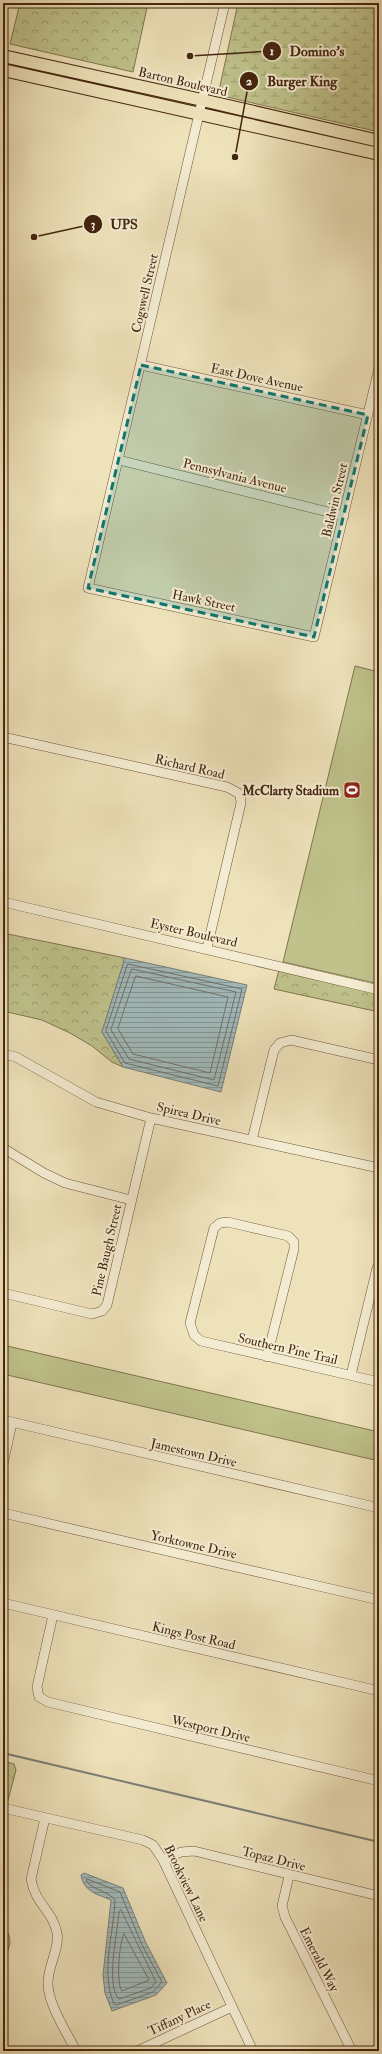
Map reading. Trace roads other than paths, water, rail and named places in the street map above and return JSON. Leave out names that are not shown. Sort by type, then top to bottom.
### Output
[{"type":"main road","name":"Barton Boulevard","points":[[3,56],[378,141]]},
{"type":"main road","points":[[60,84],[63,69]]},
{"type":"main road","points":[[3,70],[60,84],[379,154]]},
{"type":"main road","points":[[282,132],[290,128],[332,130]]},
{"type":"main road","points":[[348,147],[353,144],[378,141]]},
{"type":"street","name":"Cogswell Street","points":[[88,588],[225,3]]},
{"type":"street","name":"East Dove Avenue","points":[[141,365],[368,415]]},
{"type":"street","name":"Baldwin Street","points":[[314,637],[379,368]]},
{"type":"street","name":"Pennsylvania Avenue","points":[[119,460],[344,516]]},
{"type":"street","name":"Hawk Street","points":[[88,588],[314,637]]},
{"type":"street","name":"Richard Road","points":[[3,737],[227,787],[240,794],[241,803],[207,948]]},
{"type":"street","name":"Eyster Boulevard","points":[[3,902],[207,948],[379,990]]},
{"type":"street","points":[[252,1140],[274,1050],[280,1043],[291,1040],[379,1060]]},
{"type":"street","name":"Spirea Drive","points":[[3,1054],[16,1057],[96,1102],[151,1118],[379,1168]]},
{"type":"street","name":"Pine Baugh Street","points":[[3,1293],[92,1314],[102,1311],[107,1305],[151,1118]]},
{"type":"street","points":[[3,1148],[44,1174],[65,1183],[131,1200]]},
{"type":"street","name":"Southern Pine Trail","points":[[267,1357],[294,1249],[294,1242],[288,1236],[228,1222],[220,1223],[214,1228],[190,1323],[194,1335],[201,1341],[267,1357],[379,1382]]},
{"type":"street","points":[[351,1375],[376,1268],[379,1266]]},
{"type":"street","name":"Jamestown Drive","points":[[3,1420],[379,1508]]},
{"type":"street","points":[[3,1464],[12,1423]]},
{"type":"street","name":"Yorktowne Drive","points":[[3,1513],[379,1600]]},
{"type":"street","name":"Kings Post Road","points":[[3,1603],[379,1691]]},
{"type":"street","name":"Westport Drive","points":[[53,1615],[37,1687],[39,1697],[48,1702],[379,1781]]},
{"type":"street","name":"Brookview Lane","points":[[3,1808],[143,1840],[153,1845],[163,1860],[253,2051]]},
{"type":"street","points":[[45,1818],[31,1878],[33,1889],[39,1902],[52,1919],[57,1934],[48,1983],[49,1996],[76,2051]]},
{"type":"street","name":"Topaz Drive","points":[[163,1860],[181,1852],[194,1851],[289,1876],[379,1896]]},
{"type":"street","name":"Emerald Way","points":[[289,1876],[282,1906],[285,1917],[352,2051]]},
{"type":"street","name":"Tiffany Place","points":[[137,2051],[232,2007]]},
{"type":"water","points":[[125,958],[247,985],[221,1092],[123,1067],[102,1032]]},
{"type":"water","points":[[84,1873],[123,1888],[146,1943],[167,1983],[156,1995],[112,2011],[105,1993],[103,1975],[111,1900],[88,1889],[81,1875]]},
{"type":"waterway","points":[[3,1753],[379,1842]]},
{"type":"place","name":"Domino's","points":[[190,56]]},
{"type":"place","name":"Burger King","points":[[235,157]]},
{"type":"place","name":"UPS","points":[[34,237]]},
{"type":"place","name":"McClarty Stadium","points":[[352,790]]}]
